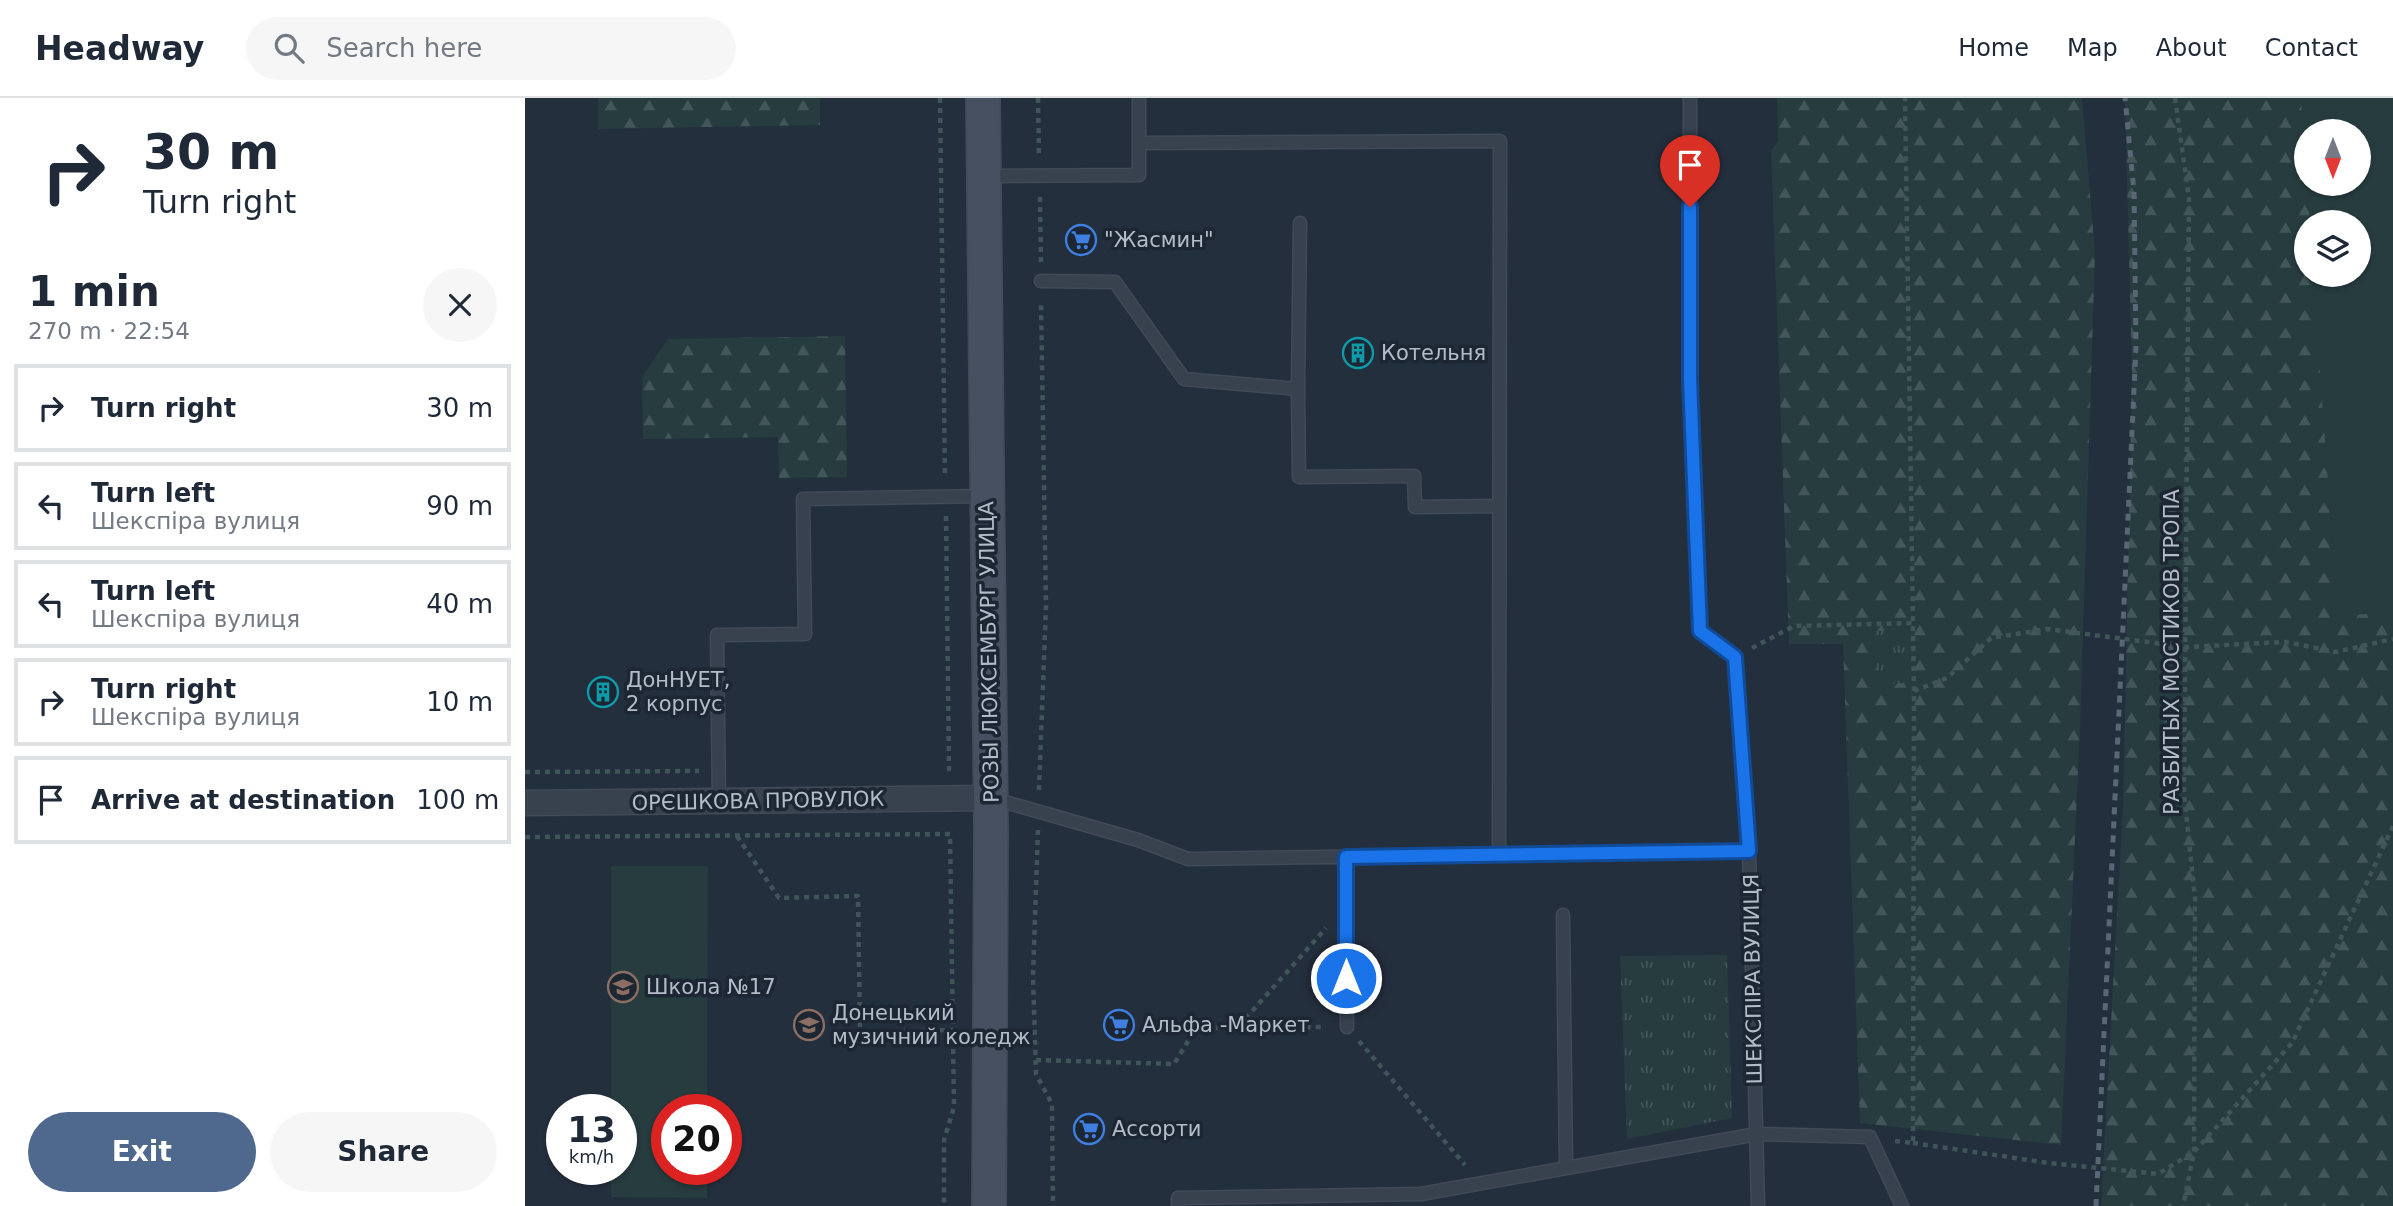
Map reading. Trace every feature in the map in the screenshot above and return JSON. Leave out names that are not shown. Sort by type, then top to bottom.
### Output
[{"type":"street","name":"РОЗЫ ЛЮКСЕМБУРГ УЛИЦА","points":[[983,98],[991,798],[989,1206]]},
{"type":"street","name":"ОРЄШКОВА ПРОВУЛОК","points":[[525,803],[991,798]]},
{"type":"lane","points":[[984,176],[1139,175],[1139,98]]},
{"type":"lane","points":[[1690,98],[1690,380],[1700,631],[1735,657]]},
{"type":"lane","points":[[1139,143],[1500,141],[1499,855]]},
{"type":"lane","points":[[1300,223],[1299,477],[1414,476],[1415,507],[1499,506]]},
{"type":"lane","points":[[1041,281],[1115,282],[1184,379],[1298,389]]},
{"type":"lane","points":[[719,802],[717,635],[805,634],[803,499],[987,496]]},
{"type":"lane","name":"ШЕКСПІРА ВУЛИЦЯ","points":[[1735,657],[1749,851],[1758,1206]]},
{"type":"lane","points":[[991,798],[1038,810],[1188,859],[1749,851]]},
{"type":"lane","points":[[1346,857],[1347,1027]]},
{"type":"lane","points":[[1563,915],[1566,1167]]},
{"type":"lane","points":[[1178,1206],[1178,1198],[1421,1194],[1756,1134],[1870,1137],[1902,1206]]},
{"type":"path","points":[[940,98],[949,769]]},
{"type":"path","points":[[1038,98],[1046,606],[1033,976],[1036,1074],[1052,1104],[1053,1206]]},
{"type":"path","points":[[1905,98],[1914,691],[1913,1143]]},
{"type":"path","name":"РАЗБИТЫХ МОСТИКОВ ТРОПА","points":[[2175,98],[2189,198],[2185,794],[2195,898],[2195,1152],[2183,1206]]},
{"type":"path","points":[[1735,657],[1794,626],[1913,623]]},
{"type":"path","points":[[1914,691],[1947,678],[1991,638],[2047,629],[2187,647],[2286,642],[2336,652],[2393,639]]},
{"type":"path","points":[[1870,1137],[2049,1163],[2158,1174],[2195,1152],[2292,1043],[2393,826]]},
{"type":"path","points":[[525,837],[950,834],[954,1107],[944,1140],[944,1206]]},
{"type":"path","points":[[736,835],[779,898],[858,895],[860,1032],[953,1030]]},
{"type":"path","points":[[1239,1027],[1346,906]]},
{"type":"path","points":[[1036,1060],[1174,1064],[1196,1028],[1347,1027],[1480,1183]]},
{"type":"green space","points":[[598,98],[820,98],[820,125],[598,129]]},
{"type":"green space","points":[[1777,98],[2082,98],[2095,253],[2080,728],[2061,1145],[1860,1123],[1843,644],[1789,644],[1771,150],[1778,142]]},
{"type":"green space","points":[[2125,98],[2393,98],[2393,1206],[2101,1206],[2123,805],[2132,374]]},
{"type":"green space","points":[[2301,98],[2393,98],[2393,612],[2338,616],[2314,287],[2371,287],[2371,210],[2309,210],[2308,196],[2371,196],[2371,119],[2302,119]]},
{"type":"green space","points":[[845,336],[847,477],[779,478],[778,437],[643,439],[642,377],[668,339]]},
{"type":"green space","points":[[1908,630],[1909,683],[1877,684],[1876,631]]},
{"type":"green space","points":[[611,866],[708,866],[707,1094],[651,1094],[651,1185],[707,1185],[707,1198],[611,1197],[611,1185],[637,1185],[637,1094],[611,1094]]},
{"type":"green space","points":[[1727,955],[1732,1118],[1627,1139],[1620,956]]},
{"type":"railway","points":[[2096,1206],[2136,346],[2134,192],[2125,98]]},
{"type":"place","name":"\"Жасмин\"","points":[[1081,240]]},
{"type":"place","name":"Котельня","points":[[1358,353]]},
{"type":"place","name":"ДонНУЕТ, 2 корпус","points":[[603,692]]},
{"type":"place","name":"Школа №17","points":[[623,987]]},
{"type":"place","name":"Донецький музичний коледж","points":[[809,1025]]},
{"type":"place","name":"Альфа -Маркет","points":[[1119,1025]]},
{"type":"place","name":"Ассорти","points":[[1089,1129]]},
{"type":"route","points":[[1346,978],[1346,857],[1749,851],[1735,657],[1700,631],[1690,380],[1690,207]]}]
